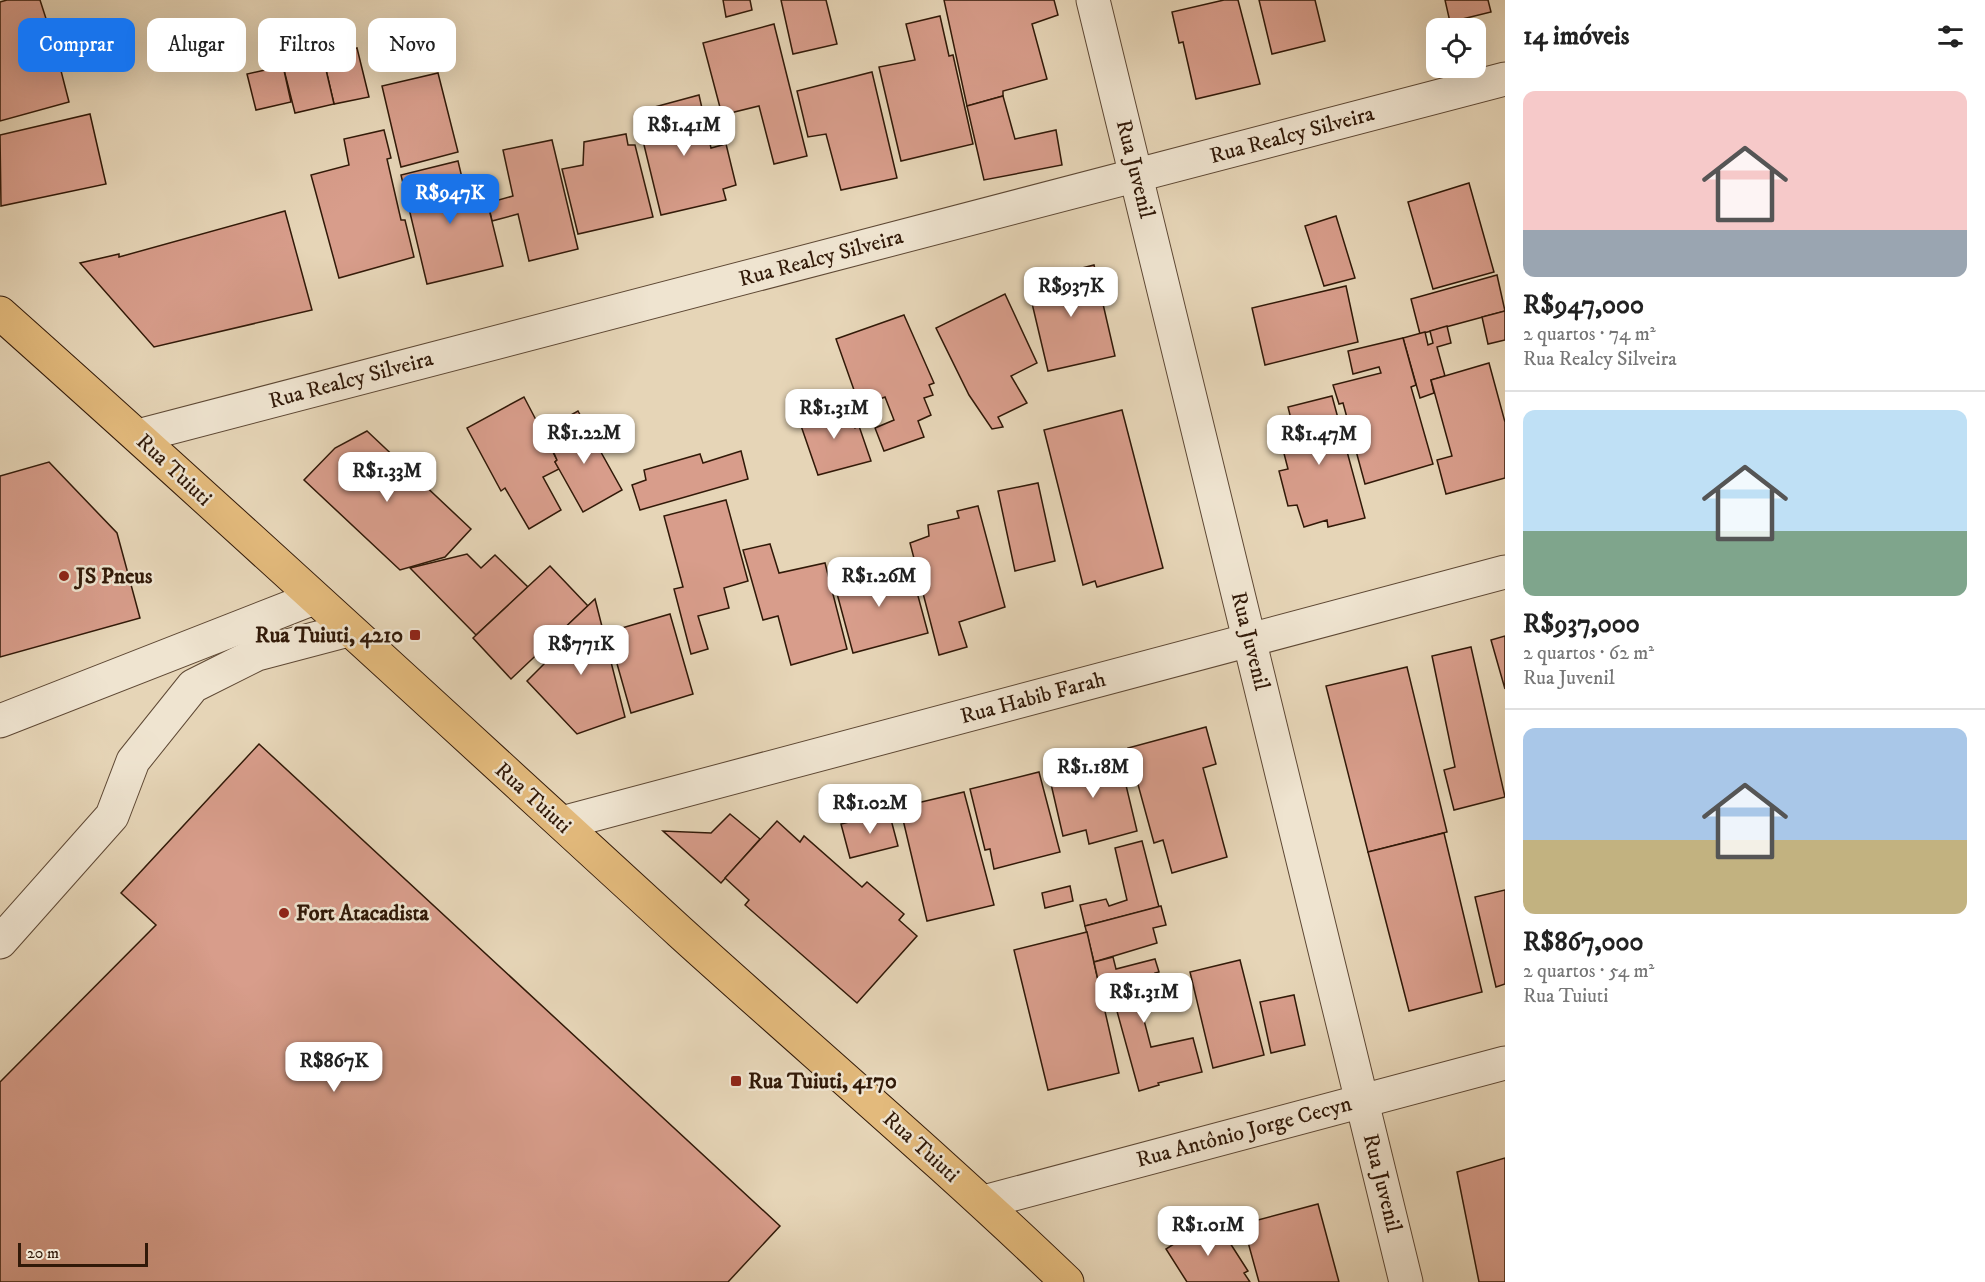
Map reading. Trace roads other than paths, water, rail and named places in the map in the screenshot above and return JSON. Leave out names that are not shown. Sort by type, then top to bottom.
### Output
[{"type":"main road","name":"Rua Tuiuti","points":[[0,313],[138,436],[348,630],[984,1202],[1066,1282]]},
{"type":"street","name":"Rua Juvenil","points":[[1094,0],[1406,1282]]},
{"type":"street","name":"Rua Realcy Silveira","points":[[138,436],[1505,79]]},
{"type":"street","name":"Rua Habib Farah","points":[[562,823],[1505,572]]},
{"type":"street","points":[[0,722],[314,598]]},
{"type":"street","points":[[0,942],[112,816],[133,760],[193,686],[257,654],[348,630]]},
{"type":"street","name":"Rua Antônio Jorge Cecyn","points":[[984,1202],[1505,1063]]},
{"type":"place","name":"JS Pneus","points":[[64,576]]},
{"type":"place","name":"Rua Tuiuti, 4210","points":[[415,635]]},
{"type":"place","name":"Fort Atacadista","points":[[284,913]]},
{"type":"place","name":"Rua Tuiuti, 4170","points":[[736,1081]]}]
